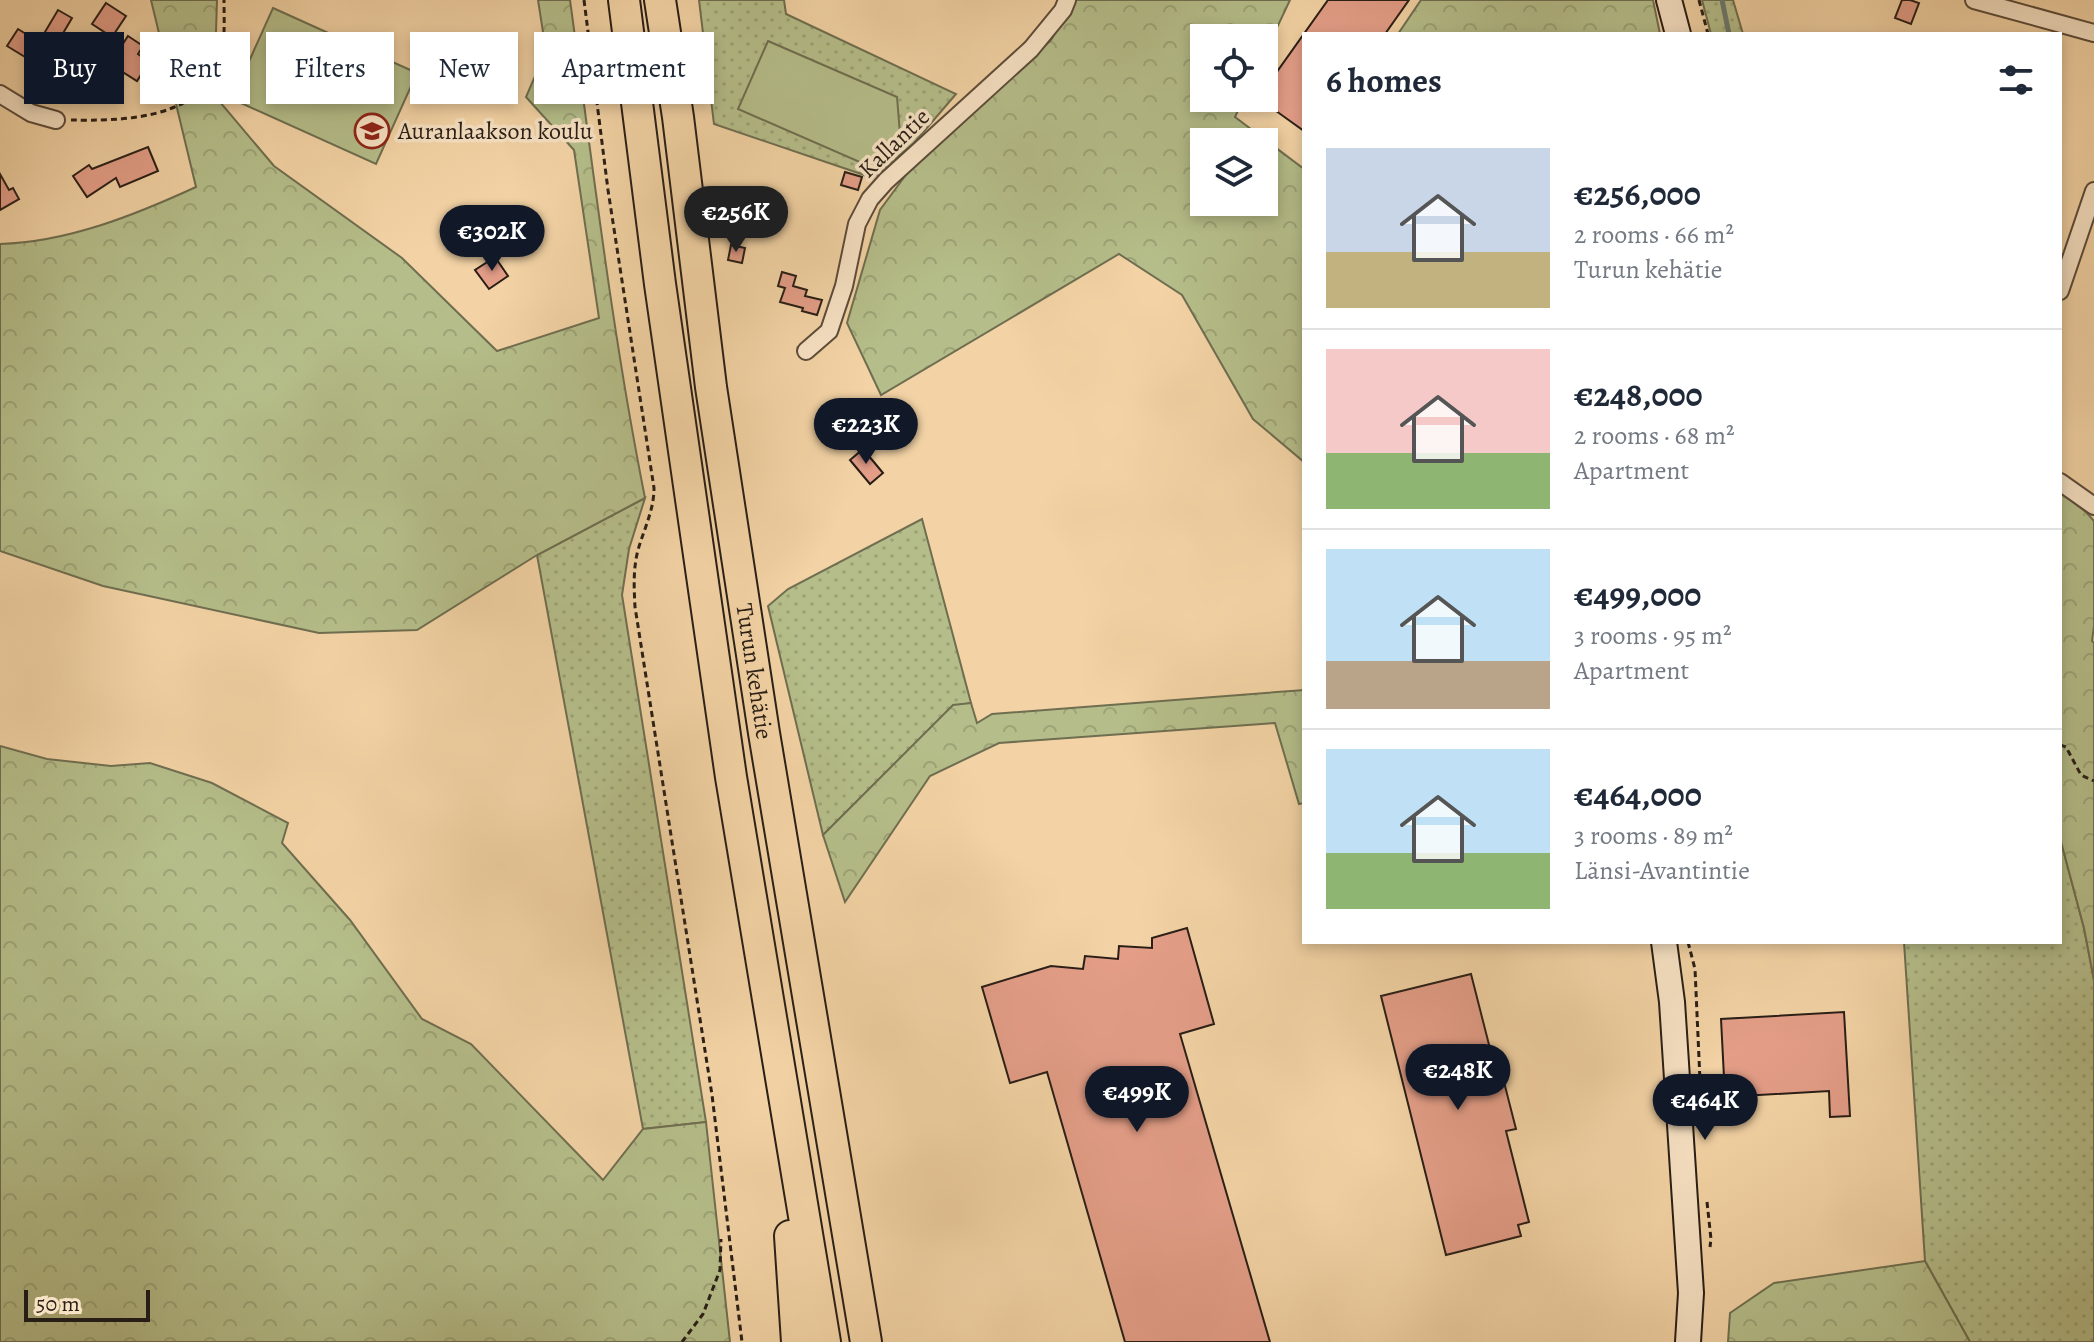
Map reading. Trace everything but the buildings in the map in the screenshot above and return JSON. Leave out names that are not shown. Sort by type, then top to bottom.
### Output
[{"type":"highway","name":"Turun kehätie","points":[[624,0],[660,284],[722,718],[825,1342]]},
{"type":"highway","name":"Turun kehätie","points":[[660,0],[720,450],[866,1342]]},
{"type":"highway","points":[[674,0],[678,117]]},
{"type":"highway","points":[[773,1019],[797,1342]]},
{"type":"highway","points":[[841,1191],[884,1342]]},
{"type":"street","name":"Kallantie","points":[[806,351],[829,331],[844,286],[857,224],[870,199],[1031,49],[1063,10],[1067,0]]},
{"type":"street","points":[[1669,0],[1677,32]]},
{"type":"street","points":[[1974,0],[2094,33]]},
{"type":"street","points":[[0,94],[31,113],[56,120]]},
{"type":"street","points":[[2062,285],[2094,191]]},
{"type":"street","points":[[2062,483],[2094,506]]},
{"type":"street","points":[[1664,944],[1672,1002],[1691,1293],[1688,1342]]},
{"type":"path","points":[[56,120],[120,119],[149,115],[174,107],[194,94],[210,79],[220,58],[224,0]]},
{"type":"path","points":[[584,0],[608,190],[654,488],[654,505],[638,553],[634,578],[635,607],[712,1095],[742,1342]]},
{"type":"path","points":[[1699,0],[1707,32]]},
{"type":"path","points":[[2062,746],[2066,747],[2081,775],[2094,781]]},
{"type":"path","points":[[1689,944],[1695,969]]},
{"type":"path","points":[[682,1342],[703,1314],[720,1270],[721,1239]]},
{"type":"green space","points":[[151,0],[217,0],[216,32],[159,32]]},
{"type":"green space","points":[[538,0],[570,0],[574,32],[543,32]]},
{"type":"green space","points":[[699,0],[784,0],[786,14],[956,94],[914,143],[873,178],[714,124],[712,104],[714,104],[714,32],[703,32]]},
{"type":"green space","points":[[1074,0],[1290,0],[1278,25],[1190,24],[1190,112],[1237,112],[1235,117],[1250,128],[1190,128],[1190,216],[1278,216],[1278,149],[1302,167],[1302,460],[1253,419],[1182,295],[1119,254],[881,395],[847,323],[880,210],[908,172],[1051,40]]},
{"type":"green space","points":[[1421,0],[1653,0],[1660,32],[1399,32]]},
{"type":"green space","points":[[1702,0],[1733,0],[1742,32],[1710,32]]},
{"type":"green space","points":[[273,8],[326,32],[266,32],[266,104],[394,104],[394,63],[410,70],[410,89],[376,164],[243,104],[250,104],[250,59]]},
{"type":"green space","points":[[768,41],[897,97],[900,134],[878,170],[738,109]]},
{"type":"green space","points":[[534,79],[534,104],[584,104],[613,312],[645,498],[537,555],[417,630],[319,633],[103,586],[0,551],[0,244],[51,238],[101,225],[196,187],[176,104],[222,104],[274,166],[402,258],[497,351],[599,318],[574,150],[526,97]]},
{"type":"green space","points":[[2062,494],[2094,521],[2094,980],[2062,846]]},
{"type":"green space","points":[[645,498],[629,549],[622,595],[706,1122],[643,1129],[537,555]]},
{"type":"green space","points":[[922,519],[971,703],[953,706],[823,835],[768,606],[788,589]]},
{"type":"green space","points":[[1302,690],[1302,803],[1299,804],[1275,723],[999,743],[930,776],[845,902],[823,835],[953,705],[971,703],[977,723],[992,714]]},
{"type":"green space","points":[[0,746],[47,759],[111,766],[150,763],[212,783],[288,823],[282,843],[350,920],[422,1019],[471,1044],[603,1180],[643,1129],[706,1122],[730,1342],[0,1342]]},
{"type":"green space","points":[[2062,846],[2094,980],[2094,1342],[1970,1342],[1925,1261],[1904,944],[2062,944]]},
{"type":"green space","points":[[1925,1261],[1970,1342],[1728,1342],[1730,1313],[1774,1283]]},
{"type":"waterway","points":[[1722,0],[1729,32]]},
{"type":"place","name":"Auranlaakson koulu","points":[[372,131]]}]
